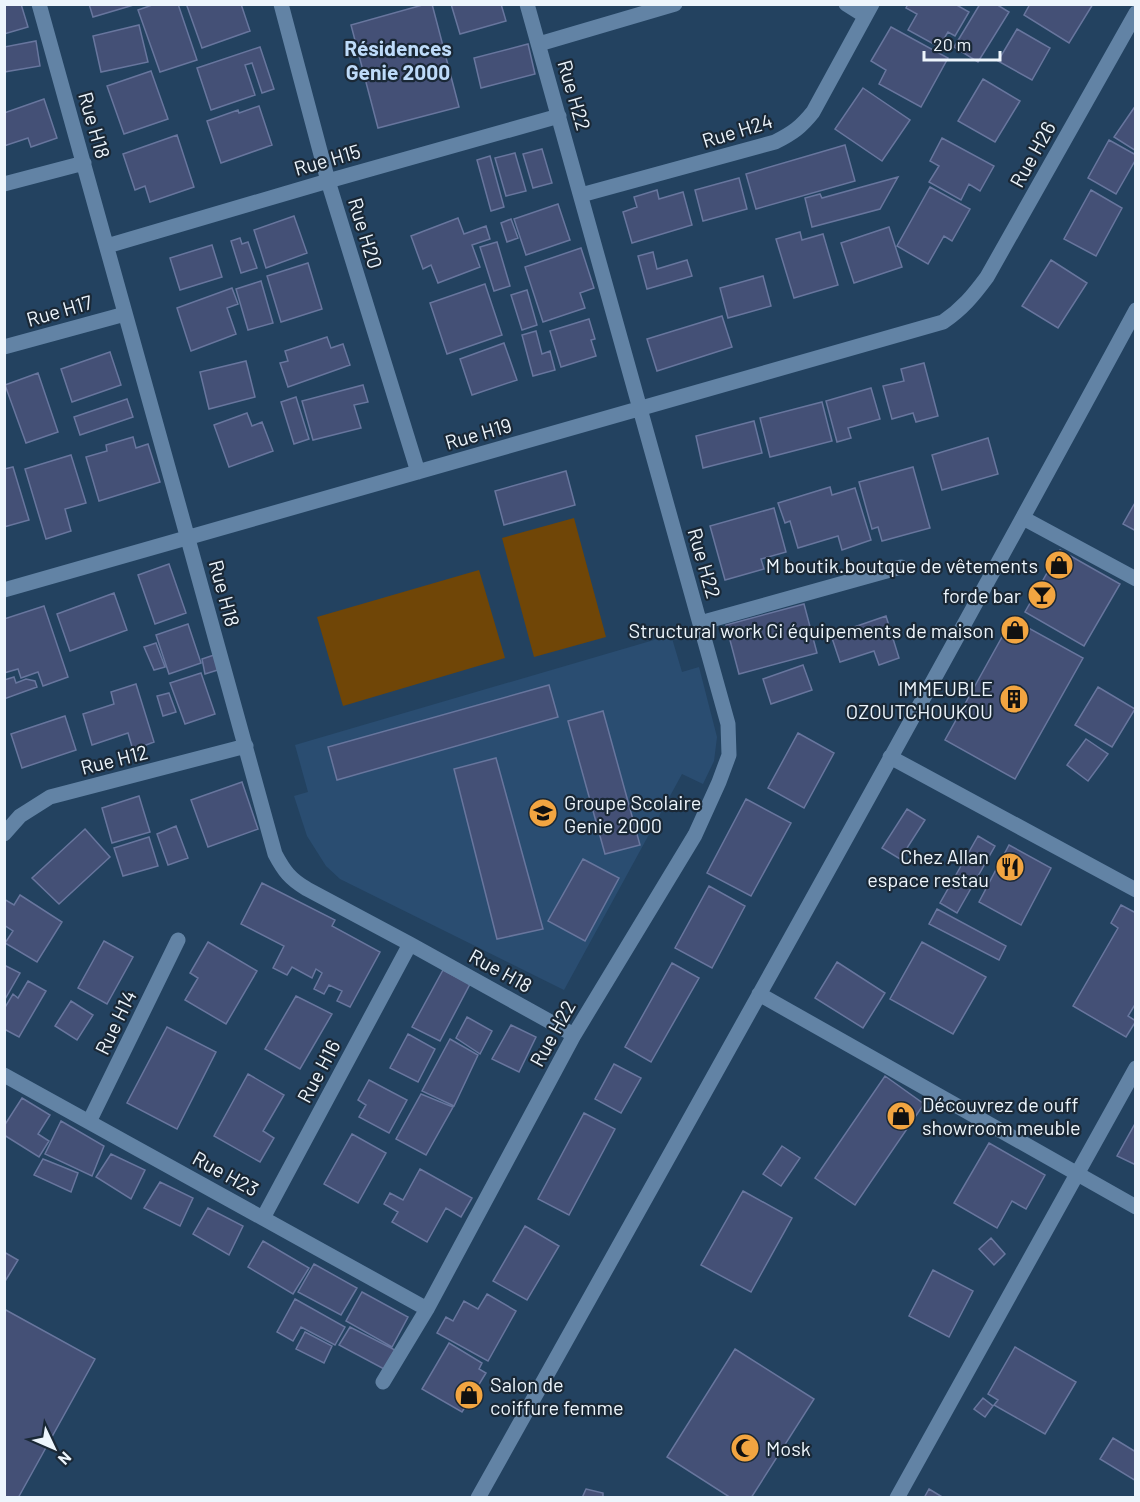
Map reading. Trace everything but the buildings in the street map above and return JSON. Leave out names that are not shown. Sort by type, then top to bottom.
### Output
[{"type":"street","name":"Rue H18","points":[[39,4],[275,854],[293,881],[574,1035]]},
{"type":"street","name":"Rue H20","points":[[281,4],[328,181],[418,472]]},
{"type":"street","name":"Rue H22","points":[[383,1382],[427,1309],[574,1035],[695,835],[729,755],[728,724],[527,4]]},
{"type":"street","points":[[539,44],[675,4]]},
{"type":"street","points":[[846,4],[868,10]]},
{"type":"street","name":"Rue H24","points":[[581,195],[775,142],[790,135],[801,127],[813,112],[868,10]]},
{"type":"street","name":"Rue H26","points":[[960,310],[974,296],[987,277],[1136,13]]},
{"type":"street","name":"Rue H15","points":[[107,246],[559,116]]},
{"type":"street","points":[[4,184],[84,163]]},
{"type":"street","name":"Rue H19","points":[[4,591],[943,322],[960,310]]},
{"type":"street","points":[[482,1496],[1136,310]]},
{"type":"street","name":"Rue H17","points":[[4,347],[125,314]]},
{"type":"street","points":[[1023,518],[1136,579]]},
{"type":"street","points":[[700,623],[901,567]]},
{"type":"street","name":"Rue H12","points":[[4,834],[20,816],[50,797],[246,746]]},
{"type":"street","points":[[890,757],[1136,890]]},
{"type":"street","name":"Rue H14","points":[[89,1122],[178,940]]},
{"type":"street","name":"Rue H16","points":[[263,1218],[410,944]]},
{"type":"street","points":[[759,994],[1136,1207]]},
{"type":"street","points":[[897,1497],[1136,1068]]},
{"type":"street","name":"Rue H23","points":[[4,1075],[427,1309]]},
{"type":"shaded area","points":[[574,518],[606,637],[534,657],[502,538]]},
{"type":"shaded area","points":[[479,570],[505,658],[343,706],[317,617]]},
{"type":"shaded area","points":[[671,635],[682,672],[699,667],[717,737],[714,761],[703,784],[682,774],[564,990],[340,879],[326,866],[307,836],[294,796],[308,792],[295,745]]},
{"type":"place","name":"M boutik.boutque de vêtements","points":[[1059,565]]},
{"type":"place","name":"forde bar","points":[[1042,595]]},
{"type":"place","name":"Structural work Ci équipements de maison","points":[[1015,630]]},
{"type":"place","name":"IMMEUBLE OZOUTCHOUKOU","points":[[1014,699]]},
{"type":"place","name":"Groupe Scolaire Genie 2000","points":[[543,813]]},
{"type":"place","name":"Chez Allan espace restau","points":[[1010,867]]},
{"type":"place","name":"Découvrez de ouff showroom meuble","points":[[901,1116]]},
{"type":"place","name":"Salon de coiffure femme","points":[[469,1395]]},
{"type":"place","name":"Mosk","points":[[745,1448]]},
{"type":"district","name":"Résidences Genie 2000","points":[[398,59]]}]
